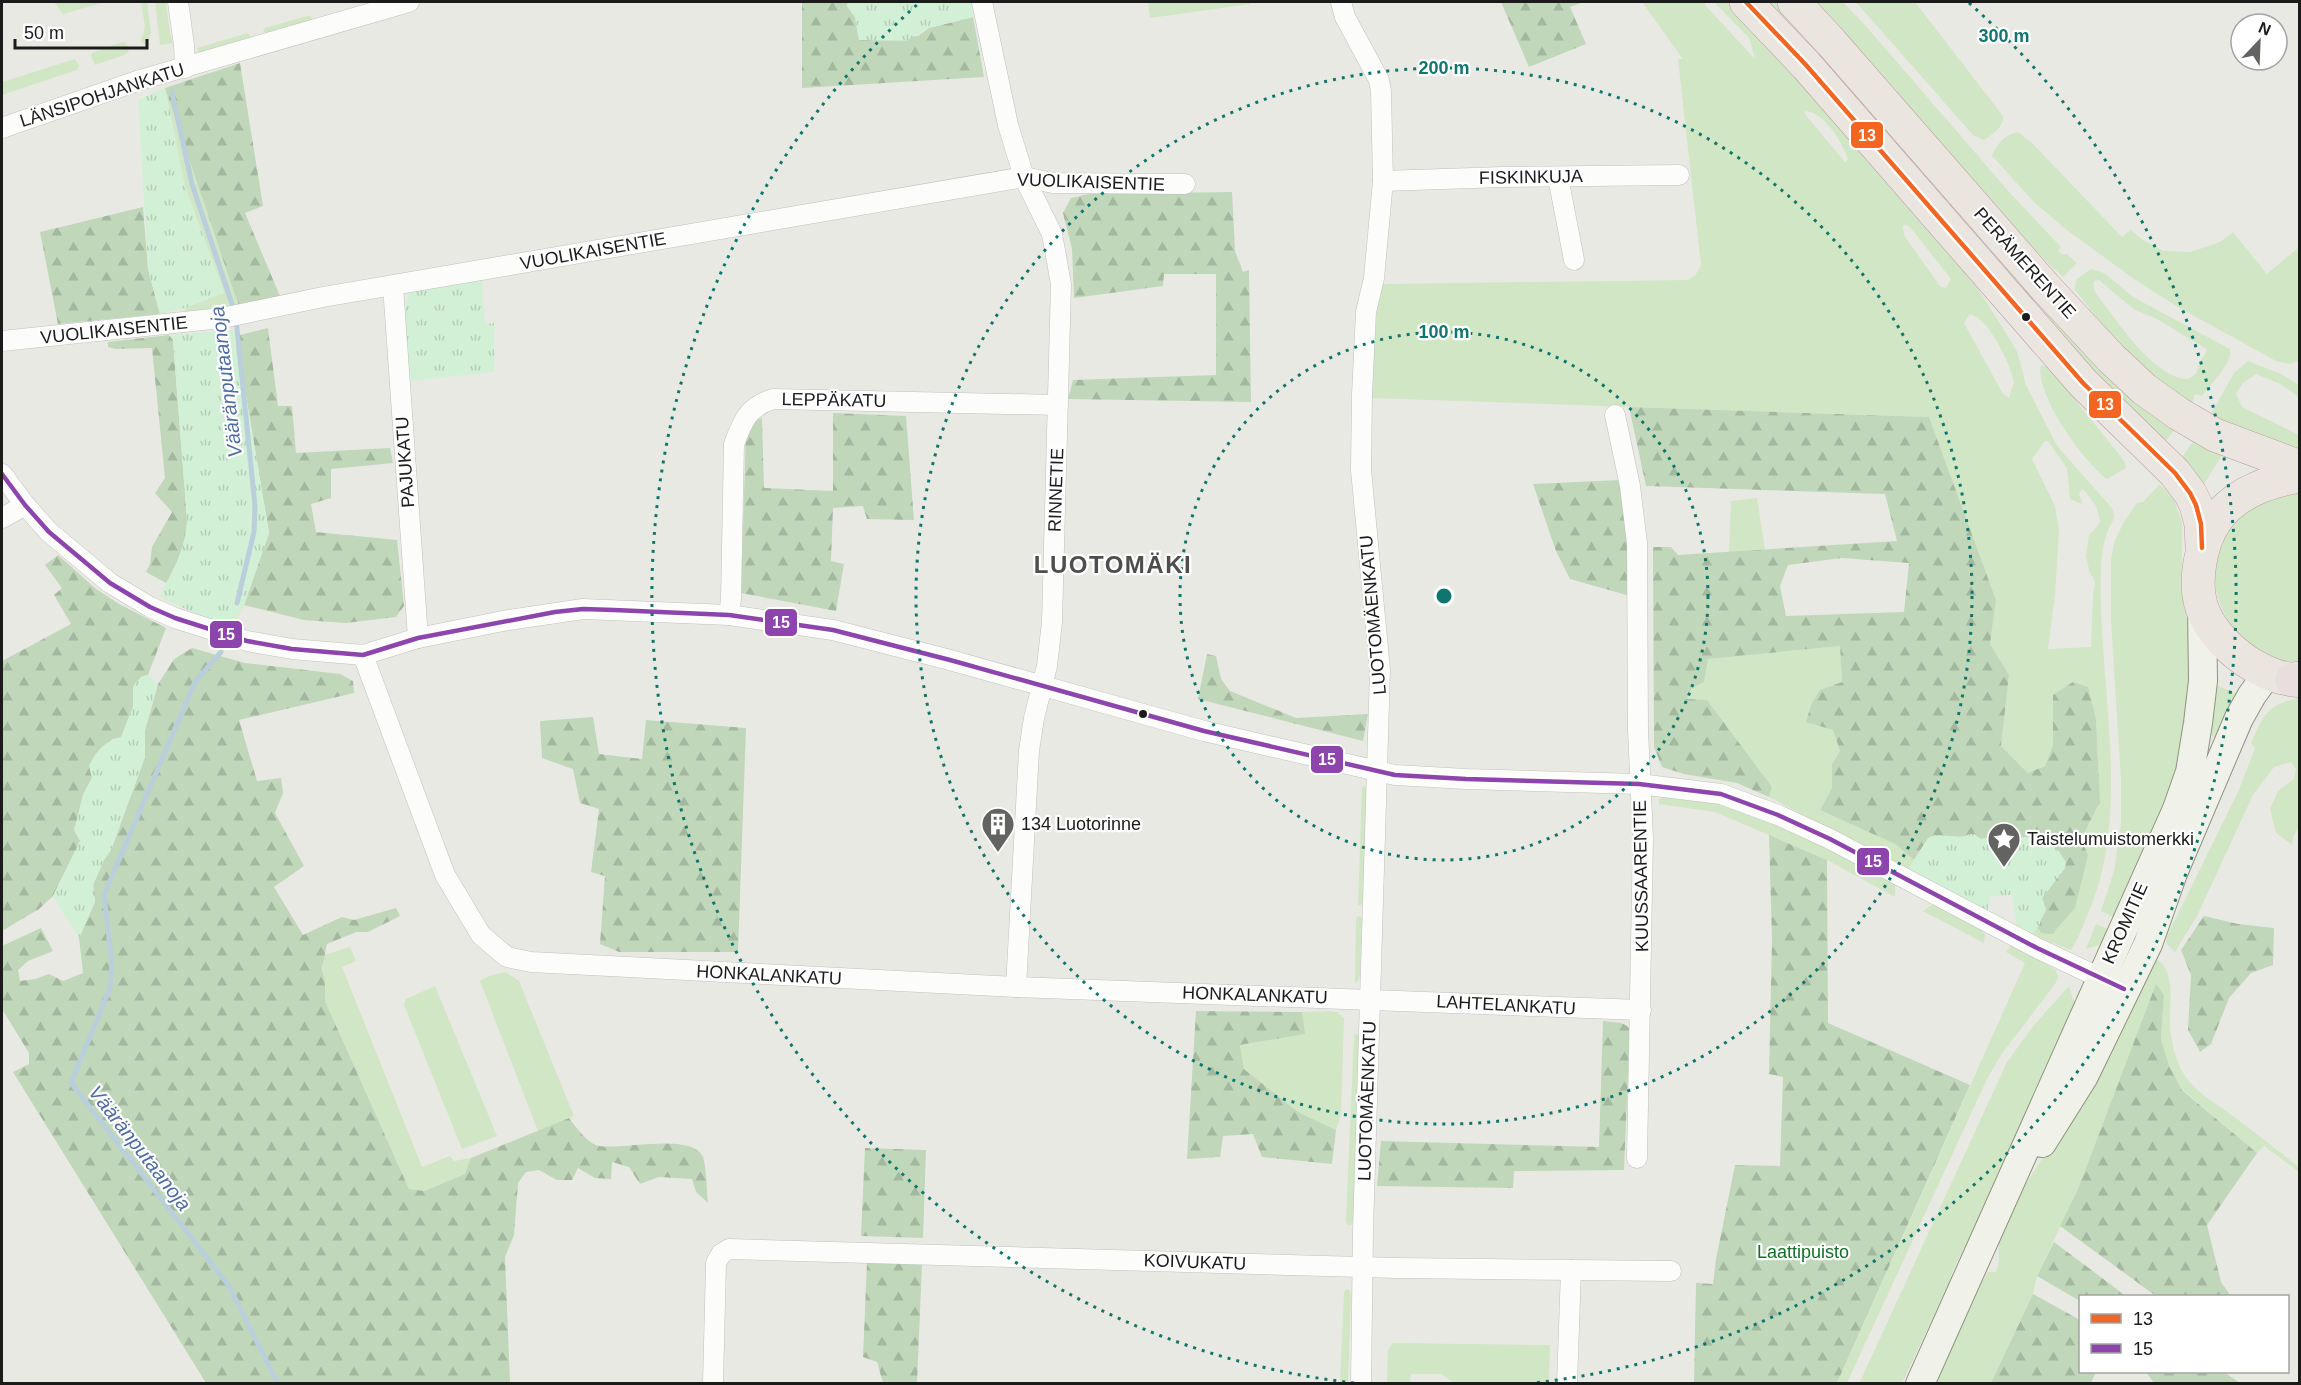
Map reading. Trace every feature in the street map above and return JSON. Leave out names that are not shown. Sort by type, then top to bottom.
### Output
[{"type":"highway","name":"PERÄMERENTIE","points":[[1746,2],[1806,65],[2075,374],[2175,473],[2196,505],[2201,524],[2202,548]]},
{"type":"highway","name":"PERÄMERENTIE","points":[[1794,2],[2110,358],[2144,389],[2215,435],[2300,468]]},
{"type":"highway","points":[[2290,678],[2247,662],[2229,648],[2214,629],[2202,608],[2199,577],[2202,548],[2217,519],[2234,502],[2253,490],[2300,476]]},
{"type":"main road","name":"KROMITIE","points":[[1920,1383],[1991,1224],[2084,1076],[2112,984],[2190,772],[2203,681],[2202,608]]},
{"type":"main road","name":"KROMITIE","points":[[2112,984],[2148,944],[2174,873],[2239,718],[2252,695],[2290,678]]},
{"type":"street","points":[[178,2],[185,68]]},
{"type":"street","name":"LÄNSIPOHJANKATU","points":[[2,128],[140,80],[409,2]]},
{"type":"street","name":"RINNETIE","points":[[982,2],[1008,125],[1024,177],[1052,234],[1060,284],[1052,622],[1047,666],[1034,718],[1029,751],[1016,987]]},
{"type":"street","name":"LUOTOMÄENKATU","points":[[1341,2],[1345,17],[1379,80],[1383,181],[1374,278],[1366,312],[1362,416],[1362,478],[1378,629],[1380,670],[1362,1267],[1361,1383]]},
{"type":"street","name":"FISKINKUJA","points":[[1383,181],[1679,175]]},
{"type":"street","name":"VUOLIKAISENTIE","points":[[2,341],[222,318],[323,297],[1024,177],[1053,183],[1185,184]]},
{"type":"street","points":[[1558,177],[1574,260]]},
{"type":"street","name":"PAJUKATU","points":[[393,286],[418,638]]},
{"type":"street","name":"LEPPÄKATU","points":[[729,615],[734,444],[741,424],[757,404],[773,399],[1058,405]]},
{"type":"street","name":"KUUSSAARENTIE","points":[[1615,416],[1630,486],[1637,543],[1639,784],[1643,838],[1637,1158]]},
{"type":"street","points":[[2,474],[49,532],[110,583],[150,607],[175,618],[247,641],[292,649],[363,655],[418,638],[531,615],[583,609],[729,615],[833,630],[1204,731],[1395,775],[1639,784],[1720,794],[1778,815],[1910,879],[2009,933],[2112,984]]},
{"type":"street","points":[[2,518],[25,505]]},
{"type":"street","name":"HONKALANKATU","points":[[363,655],[445,875],[481,935],[507,957],[531,962],[1016,987],[1371,999]]},
{"type":"street","name":"LAHTELANKATU","points":[[1371,999],[1542,1008],[1641,1010]]},
{"type":"street","name":"KOIVUKATU","points":[[713,1383],[716,1263],[721,1254],[729,1249],[1362,1267],[1671,1270]]},
{"type":"street","points":[[1567,1383],[1571,1270]]},
{"type":"green space","points":[[54,2],[106,2],[63,14]]},
{"type":"green space","points":[[141,2],[147,2],[151,33],[147,45],[141,41],[145,27]]},
{"type":"green space","points":[[155,2],[166,2],[173,43],[160,45]]},
{"type":"green space","points":[[802,2],[848,2],[847,6],[855,17],[859,40],[918,36],[929,28],[973,17],[984,77],[802,88]]},
{"type":"green space","points":[[848,2],[971,2],[973,17],[929,28],[906,41],[859,40],[855,17],[847,6]]},
{"type":"green space","points":[[1148,2],[1251,2],[1251,4],[1150,18]]},
{"type":"green space","points":[[1501,2],[1584,2],[1570,7],[1586,44],[1529,67]]},
{"type":"green space","points":[[1642,2],[1705,2],[1705,5],[1755,59],[1749,38],[1714,2],[1728,2],[1796,75],[1970,276],[2017,351],[2026,385],[2057,446],[2112,508],[2114,517],[2104,542],[2101,569],[2101,613],[2110,748],[2111,792],[2108,836],[2100,879],[2071,950],[2032,935],[2037,927],[2041,933],[2081,839],[2100,802],[2096,719],[2088,687],[2053,696],[2053,745],[2045,766],[2028,773],[2001,746],[2009,675],[1990,644],[1996,600],[1929,417],[1370,398],[1377,311],[1383,284],[1688,280],[1696,274],[1701,265],[1678,59],[1683,59]],"holes":[[[1806,111],[1813,113],[1832,129],[1848,159],[1845,162],[1804,113]],[[1904,224],[1910,227],[1951,279],[1946,288],[1940,286],[1905,237]],[[1970,314],[1977,318],[1998,343],[2014,382],[2009,398],[2003,394],[1964,323]],[[2045,441],[2048,441],[2067,468],[2070,499],[2082,504],[2079,493],[2083,489],[2096,506],[2100,521],[2089,535],[2086,556],[2095,584],[2091,647],[2048,649],[2055,595],[2059,530],[2055,506],[2032,459]]]},
{"type":"green space","points":[[1763,2],[1781,2],[2176,428],[2164,443],[2130,413]]},
{"type":"green space","points":[[1817,2],[1843,2],[1865,25],[2010,193],[2061,247],[2058,251],[2063,255],[2067,254],[2077,263],[2063,277],[2021,237],[1901,99],[1897,91]]},
{"type":"green space","points":[[1856,2],[1915,2],[2003,116],[2002,124],[1997,130],[1984,140],[1973,135]]},
{"type":"green space","points":[[311,16],[312,20],[268,34],[263,32],[265,28]]},
{"type":"green space","points":[[248,33],[250,38],[200,55],[197,48]]},
{"type":"green space","points":[[122,42],[126,43],[129,50],[127,54],[95,65],[92,53]]},
{"type":"green space","points":[[75,59],[79,66],[77,70],[2,95],[2,82]]},
{"type":"green space","points":[[240,63],[263,206],[245,213],[280,296],[238,304],[165,88]]},
{"type":"green space","points":[[165,88],[238,304],[186,313],[185,308],[224,292],[185,187]]},
{"type":"green space","points":[[165,88],[185,187],[224,293],[185,308],[160,314],[148,269],[138,100]]},
{"type":"green space","points":[[2018,132],[2034,145],[2122,237],[2131,230],[2144,241],[2164,251],[2191,252],[2220,242],[2233,232],[2267,274],[2299,247],[2299,360],[2290,364],[2276,361],[2178,307],[2134,279],[2068,231],[2035,203],[1992,156],[2002,140]]},
{"type":"green space","points":[[1232,192],[1235,251],[1243,272],[1249,270],[1251,402],[1068,399],[1073,380],[1216,375],[1216,274],[1164,274],[1163,286],[1074,298],[1072,249],[1063,213],[1071,198],[1089,194]]},
{"type":"green space","points":[[143,207],[148,269],[160,314],[58,324],[40,232]]},
{"type":"green space","points":[[2091,269],[2104,273],[2133,297],[2230,349],[2225,366],[2202,396],[2195,394],[2191,405],[2120,347],[2075,290],[2076,280]],"holes":[[[2099,280],[2135,310],[2157,319],[2205,348],[2207,351],[2200,361],[2196,374],[2188,379],[2177,377],[2154,363],[2132,341],[2100,299],[2094,288],[2094,281]]]},
{"type":"green space","points":[[482,278],[485,324],[494,323],[494,372],[409,381],[404,321],[407,298],[412,289]]},
{"type":"green space","points":[[268,328],[278,406],[292,406],[296,453],[390,448],[393,463],[331,469],[331,498],[311,504],[316,532],[397,540],[404,606],[396,617],[346,623],[304,620],[244,605],[269,533],[236,336]]},
{"type":"green space","points":[[233,330],[236,336],[269,533],[244,605],[234,625],[201,616],[160,597],[181,550],[187,520],[173,340],[169,335]]},
{"type":"green space","points":[[169,335],[173,340],[187,520],[181,552],[166,583],[146,572],[150,564],[152,547],[172,512],[155,493],[165,478],[152,348],[115,349],[108,347],[108,342]]},
{"type":"green space","points":[[2248,361],[2281,374],[2299,385],[2299,397],[2280,384],[2256,374],[2243,383],[2236,394],[2242,407],[2299,435],[2299,452],[2210,416],[2234,373]]},
{"type":"green space","points":[[2041,365],[2049,367],[2125,462],[2126,468],[2107,479],[2086,458],[2053,409],[2045,392]]},
{"type":"green space","points":[[1629,407],[1929,417],[1996,600],[1990,644],[2009,675],[2001,746],[2028,773],[2045,766],[2053,745],[2053,695],[2073,682],[2088,687],[2096,719],[2100,802],[2081,839],[2088,855],[2075,908],[2052,934],[2041,933],[2037,927],[2046,910],[2042,898],[2065,868],[2056,847],[2037,836],[1980,839],[1974,834],[1960,837],[1936,836],[1924,844],[1914,860],[1895,844],[1820,810],[1832,788],[1832,764],[1840,751],[1833,730],[1806,722],[1811,705],[1820,690],[1842,682],[1840,646],[1708,659],[1704,682],[1692,688],[1686,699],[1707,700],[1772,787],[1769,797],[1737,783],[1684,774],[1662,767],[1654,747],[1653,547],[1671,547],[1678,555],[1897,541],[1885,494],[1646,486]],"holes":[[[1842,558],[1909,563],[1904,612],[1786,616],[1780,586],[1788,565]]]},
{"type":"green space","points":[[833,413],[906,416],[914,520],[867,519],[863,506],[833,508],[831,561],[844,564],[836,611],[741,593],[746,431],[753,421],[762,418],[764,488],[833,491]]},
{"type":"green space","points":[[2194,440],[2224,452],[2204,484],[2195,471],[2181,459]]},
{"type":"green space","points":[[1620,480],[1629,541],[1630,596],[1570,579],[1556,551],[1533,484]]},
{"type":"green space","points":[[2160,484],[2174,500],[2182,522],[2182,584],[2191,648],[2192,693],[2173,793],[2115,918],[2101,911],[2114,871],[2121,824],[2121,781],[2111,621],[2111,560],[2115,540],[2125,520],[2137,503],[2143,502]]},
{"type":"green space","points":[[2299,487],[2299,663],[2273,657],[2251,645],[2234,627],[2221,606],[2215,583],[2216,559],[2224,536],[2241,514],[2260,503]]},
{"type":"green space","points":[[1757,498],[1765,549],[1729,553],[1731,501]]},
{"type":"green space","points":[[58,555],[96,589],[119,604],[166,628],[148,675],[141,677],[133,686],[133,707],[121,738],[112,739],[83,795],[80,841],[53,896],[39,909],[2,931],[2,661],[71,624],[54,595],[62,588],[45,565]]},
{"type":"green space","points":[[1840,646],[1842,682],[1807,722],[1833,730],[1840,751],[1832,764],[1832,788],[1820,810],[1895,844],[1914,860],[1909,870],[1769,797],[1772,786],[1686,699],[1692,688],[1704,682],[1707,659]]},
{"type":"green space","points":[[192,648],[245,663],[340,674],[353,681],[354,693],[239,720],[257,781],[281,778],[283,793],[275,813],[304,866],[274,887],[303,935],[342,917],[354,920],[396,908],[400,916],[368,932],[356,932],[327,944],[322,968],[325,1001],[409,1189],[424,1191],[465,1174],[471,1158],[569,1118],[595,1145],[610,1147],[685,1145],[696,1150],[703,1157],[708,1203],[696,1192],[692,1179],[659,1177],[640,1184],[629,1167],[612,1162],[611,1179],[595,1178],[578,1168],[572,1180],[557,1180],[539,1170],[526,1172],[518,1183],[514,1235],[505,1257],[510,1383],[206,1383],[13,1072],[29,1064],[29,1053],[2,1009],[2,946],[41,928],[53,951],[28,961],[18,970],[20,981],[49,974],[63,981],[83,973],[79,938],[95,902],[93,885],[111,850],[145,757],[145,730],[158,684],[174,659]]},
{"type":"green space","points":[[1207,654],[1216,656],[1221,679],[1230,691],[1296,718],[1368,714],[1363,741],[1198,699]]},
{"type":"green space","points":[[148,675],[158,684],[145,730],[145,757],[111,850],[93,885],[95,901],[79,938],[53,896],[80,841],[74,830],[83,795],[92,778],[89,766],[102,747],[121,737],[133,707],[133,686],[141,677]]},
{"type":"green space","points":[[2211,683],[2240,695],[2217,738],[2206,733]]},
{"type":"green space","points":[[2299,698],[2299,828],[2294,835],[2292,845],[2276,833],[2270,809],[2278,791],[2294,779],[2296,769],[2291,762],[2274,767],[2253,795],[2197,916],[2175,952],[2166,943],[2167,936],[2238,792],[2255,748],[2251,743],[2259,725],[2273,708]]},
{"type":"green space","points":[[593,717],[599,754],[642,759],[646,720],[746,728],[738,952],[619,952],[600,944],[605,876],[591,872],[599,809],[580,803],[573,769],[542,758],[540,721]]},
{"type":"green space","points":[[1362,786],[1365,786],[1368,797],[1364,898],[1362,904],[1358,906]]},
{"type":"green space","points":[[1667,796],[1721,803],[1747,810],[1895,884],[1895,897],[1827,860],[1715,812],[1659,804],[1659,799]]},
{"type":"green space","points":[[1974,834],[1981,839],[2037,836],[2056,847],[2066,862],[2065,868],[2042,898],[2046,910],[2032,935],[2017,926],[2012,895],[1991,896],[1987,911],[1909,870],[1928,838],[1935,835],[1964,837]]},
{"type":"green space","name":"Laattipuisto","points":[[1769,835],[1827,860],[1828,1023],[1970,1085],[1837,1383],[1694,1383],[1696,1283],[1713,1284],[1735,1165],[1780,1166],[1783,1077],[1769,1074],[1772,940]]},
{"type":"green space","points":[[1934,904],[1977,927],[1985,934],[1984,943],[1923,911]]},
{"type":"green space","points":[[1360,916],[1362,918],[1360,975],[1355,983],[1356,920]]},
{"type":"green space","points":[[2204,916],[2238,924],[2274,928],[2273,965],[2251,973],[2229,998],[2211,1044],[2200,1052],[2188,1030],[2191,975],[2181,950]]},
{"type":"green space","points":[[2096,924],[2107,929],[2109,934],[2099,945],[2086,949]]},
{"type":"green space","points":[[2012,944],[2056,970],[2058,977],[2001,1055],[1987,1079],[1847,1383],[1837,1384],[2025,963],[2006,952]]},
{"type":"green space","points":[[350,947],[356,961],[342,967],[422,1167],[450,1156],[454,1161],[471,1158],[465,1174],[423,1191],[409,1189],[325,1001],[324,955]]},
{"type":"green space","points":[[2152,957],[2166,969],[2169,978],[2171,1036],[2177,1059],[2188,1080],[2203,1095],[2299,1167],[2299,1172],[2264,1146],[2257,1153],[2182,1089],[2168,1066],[2161,1039],[2164,995],[2156,985],[2078,1189],[2037,1276],[2033,1294],[1991,1383],[1933,1384],[1976,1292],[1988,1272],[1996,1272],[2002,1228],[2022,1190],[2093,1080]]},
{"type":"green space","points":[[506,972],[519,981],[574,1116],[538,1131],[480,981]]},
{"type":"green space","points":[[2156,984],[2164,995],[2161,1039],[2169,1066],[2182,1090],[2257,1153],[2207,1225],[2221,1282],[2230,1295],[2155,1295],[2060,1226],[2078,1189]]},
{"type":"green space","points":[[435,986],[497,1136],[462,1149],[404,1005],[406,999]]},
{"type":"green space","points":[[2069,986],[2074,1002],[2072,1016],[2003,1173],[1953,1270],[1950,1282],[1902,1383],[1859,1384],[2007,1062],[2035,1024]]},
{"type":"green space","points":[[1196,1011],[1302,1012],[1305,1034],[1240,1045],[1244,1069],[1298,1112],[1336,1130],[1332,1164],[1262,1157],[1253,1134],[1223,1136],[1220,1157],[1187,1159]]},
{"type":"green space","points":[[1302,1012],[1337,1012],[1344,1018],[1341,1114],[1336,1130],[1298,1112],[1244,1069],[1240,1045],[1304,1034]]},
{"type":"green space","points":[[1603,1021],[1622,1023],[1630,1028],[1624,1170],[1514,1171],[1513,1188],[1377,1186],[1381,1141],[1599,1147]]},
{"type":"green space","points":[[1354,1033],[1359,1036],[1353,1220],[1351,1225],[1348,1225],[1346,1222]]},
{"type":"green space","points":[[865,1148],[926,1150],[923,1238],[861,1236]]},
{"type":"green space","points":[[2054,1242],[2125,1295],[2079,1295],[2079,1300],[2037,1276]]},
{"type":"green space","points":[[867,1263],[922,1264],[917,1383],[883,1383],[877,1362],[863,1357]]},
{"type":"green space","points":[[1346,1289],[1350,1291],[1351,1297],[1348,1383],[1340,1383],[1344,1293]]},
{"type":"green space","points":[[2033,1294],[2079,1319],[2079,1373],[2096,1373],[2091,1383],[1991,1383]]},
{"type":"green space","points":[[1393,1343],[1550,1345],[1549,1383],[1454,1383],[1441,1374],[1411,1374],[1410,1383],[1387,1383],[1388,1350]]},
{"type":"green space","points":[[2147,1373],[2225,1373],[2240,1383],[2154,1383]]},
{"type":"waterway","name":"Vääränputaanoja","points":[[172,93],[192,184],[234,310]]},
{"type":"waterway","name":"Vääränputaanoja","points":[[236,319],[255,506],[254,532],[237,603]]},
{"type":"waterway","name":"Vääränputaanoja","points":[[221,652],[195,682],[104,895],[112,965],[110,988],[71,1083],[229,1286],[278,1384]]},
{"type":"transit line","name":"13","points":[[1746,2],[1806,65],[2083,383],[2175,473],[2196,505],[2201,524],[2202,548]]},
{"type":"transit line","name":"15","points":[[2,474],[49,532],[110,583],[150,607],[175,618],[247,641],[292,649],[363,655],[418,638],[555,612],[583,609],[729,615],[833,630],[1204,731],[1395,775],[1639,784],[1721,794],[1778,815],[1830,839],[2037,948],[2124,989]]},
{"type":"place","name":"134 Luotorinne","points":[[998,853]]},
{"type":"place","name":"Taistelumuistomerkki","points":[[2004,868]]},
{"type":"district","name":"LUOTOMÄKI","points":[[1113,565]]}]
